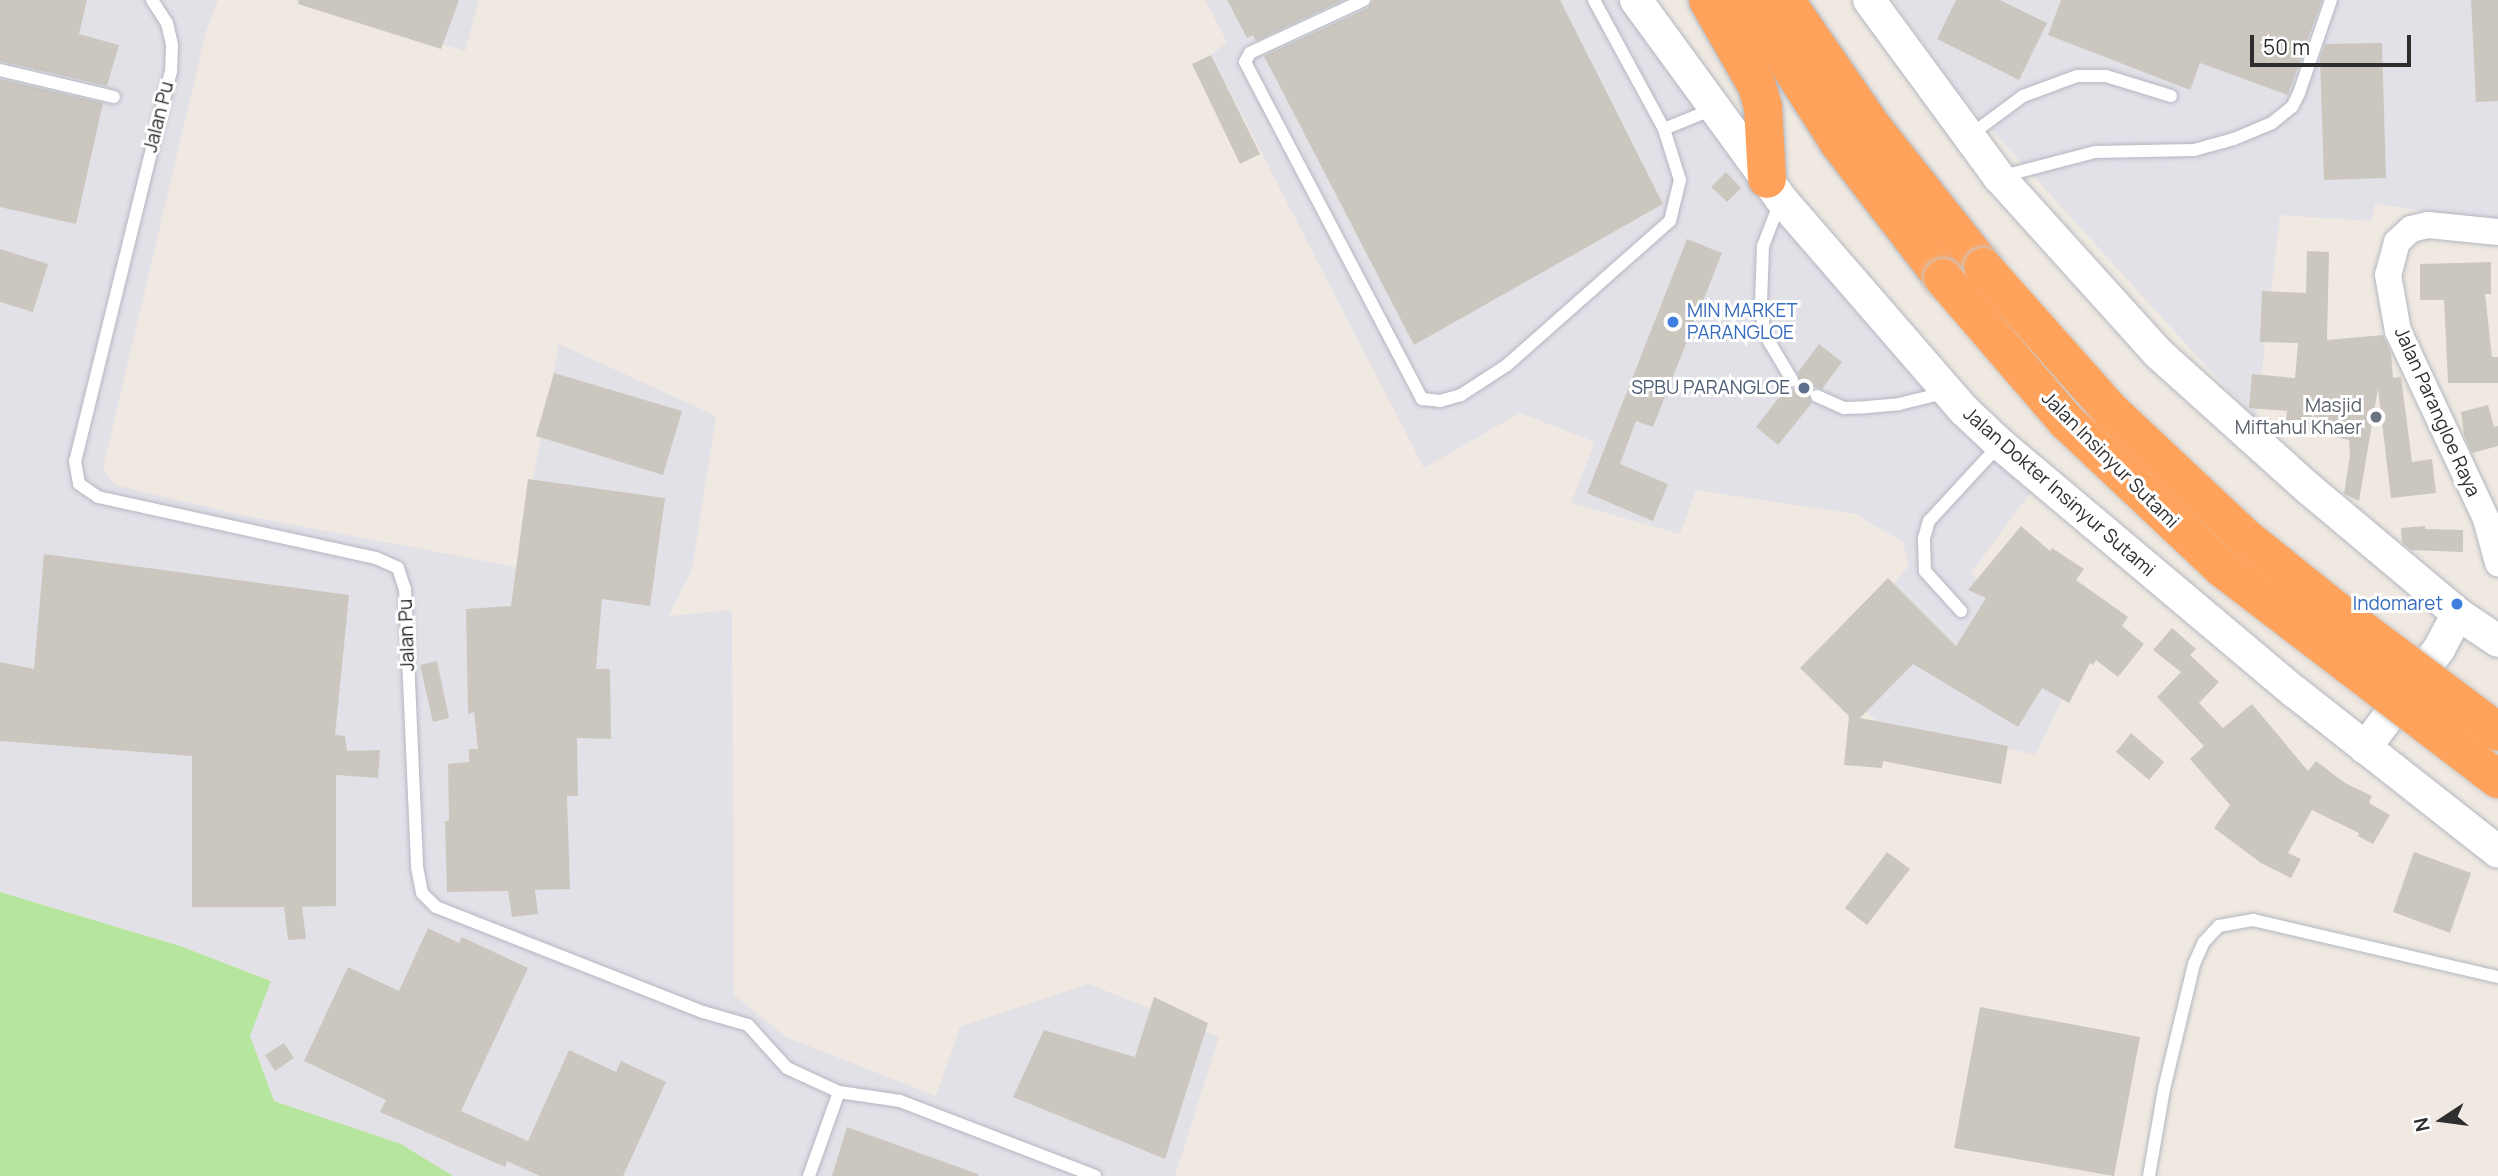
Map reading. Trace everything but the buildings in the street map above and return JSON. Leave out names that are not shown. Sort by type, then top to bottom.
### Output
[{"type":"highway","points":[[1708,0],[1757,86],[1763,107],[1774,189]]},
{"type":"highway","name":"Jalan Insinyur Sutami","points":[[1748,0],[1839,143],[1943,278],[2066,421],[2223,569],[2498,779]]},
{"type":"highway","name":"Jalan Insinyur Sutami","points":[[1785,0],[1873,128],[1983,267],[2111,411],[2246,538],[2333,608],[2498,732]]},
{"type":"street","name":"Jalan Dokter Insinyur Sutami","points":[[1636,0],[1774,189],[1948,392],[2000,444],[2365,748],[2498,852]]},
{"type":"street","points":[[1869,0],[1999,177],[2158,353],[2308,488],[2458,614],[2496,631]]},
{"type":"street","name":"Jalan Parangloe Raya","points":[[2498,232],[2428,225],[2411,229],[2397,242],[2388,275],[2398,331],[2492,516],[2498,563]]},
{"type":"street","points":[[2365,748],[2439,649],[2458,614]]},
{"type":"lane","name":"Jalan Pu","points":[[152,0],[167,23],[172,45],[171,71],[75,461],[79,485],[98,497],[376,558],[398,568],[405,589],[417,867],[422,893],[436,907],[703,1012],[748,1026],[787,1068],[839,1092]]},
{"type":"lane","points":[[1363,0],[1250,53],[1245,62],[1422,399],[1440,401],[1461,394],[1507,365],[1670,221],[1679,180],[1664,129],[1594,0]]},
{"type":"lane","points":[[1999,177],[2095,152],[2194,150],[2234,139],[2272,123],[2292,107],[2299,93],[2331,0]]},
{"type":"lane","points":[[0,70],[114,97]]},
{"type":"lane","points":[[1968,136],[2023,96],[2077,76],[2106,76],[2171,96]]},
{"type":"lane","points":[[1664,129],[1713,109]]},
{"type":"lane","points":[[1774,189],[1763,246],[1764,333],[1792,380]]},
{"type":"lane","points":[[1817,396],[1844,408],[1899,404],[1948,392]]},
{"type":"lane","points":[[1961,611],[1925,571],[1924,538],[1929,521],[2000,444]]},
{"type":"lane","points":[[2148,1176],[2164,1089],[2194,964],[2211,930],[2253,920],[2498,976]]},
{"type":"lane","points":[[809,1176],[839,1092],[900,1101],[1095,1176]]},
{"type":"shaded area","points":[[0,0],[218,0],[206,32],[103,468],[115,485],[237,514],[516,567],[559,344],[716,416],[692,570],[668,616],[732,610],[734,995],[786,1037],[936,1096],[960,1027],[1089,984],[1219,1037],[1175,1176],[453,1176],[401,1144],[274,1101],[250,1036],[270,980],[180,946],[0,892]]},
{"type":"shaded area","points":[[291,0],[479,0],[465,51]]},
{"type":"shaded area","points":[[1205,0],[1622,0],[1847,302],[1961,426],[2030,493],[1971,573],[1997,607],[2081,661],[2035,755],[1980,741],[1886,729],[1818,668],[1909,566],[1903,542],[1855,514],[1696,490],[1680,534],[1571,503],[1595,442],[1520,413],[1424,468],[1211,55],[1227,42]]},
{"type":"shaded area","points":[[1893,0],[2498,0],[2498,221],[2375,204],[2372,221],[2280,215],[2256,421],[1957,92]]},
{"type":"green space","points":[[0,892],[180,946],[271,981],[250,1036],[274,1101],[401,1144],[453,1176],[0,1176]]},
{"type":"place","name":"MIN MARKET PARANGLOE","points":[[1673,322]]},
{"type":"place","name":"SPBU PARANGLOE","points":[[1804,388]]},
{"type":"place","name":"Masjid Miftahul Khaer","points":[[2376,417]]},
{"type":"place","name":"Indomaret","points":[[2457,604]]}]
